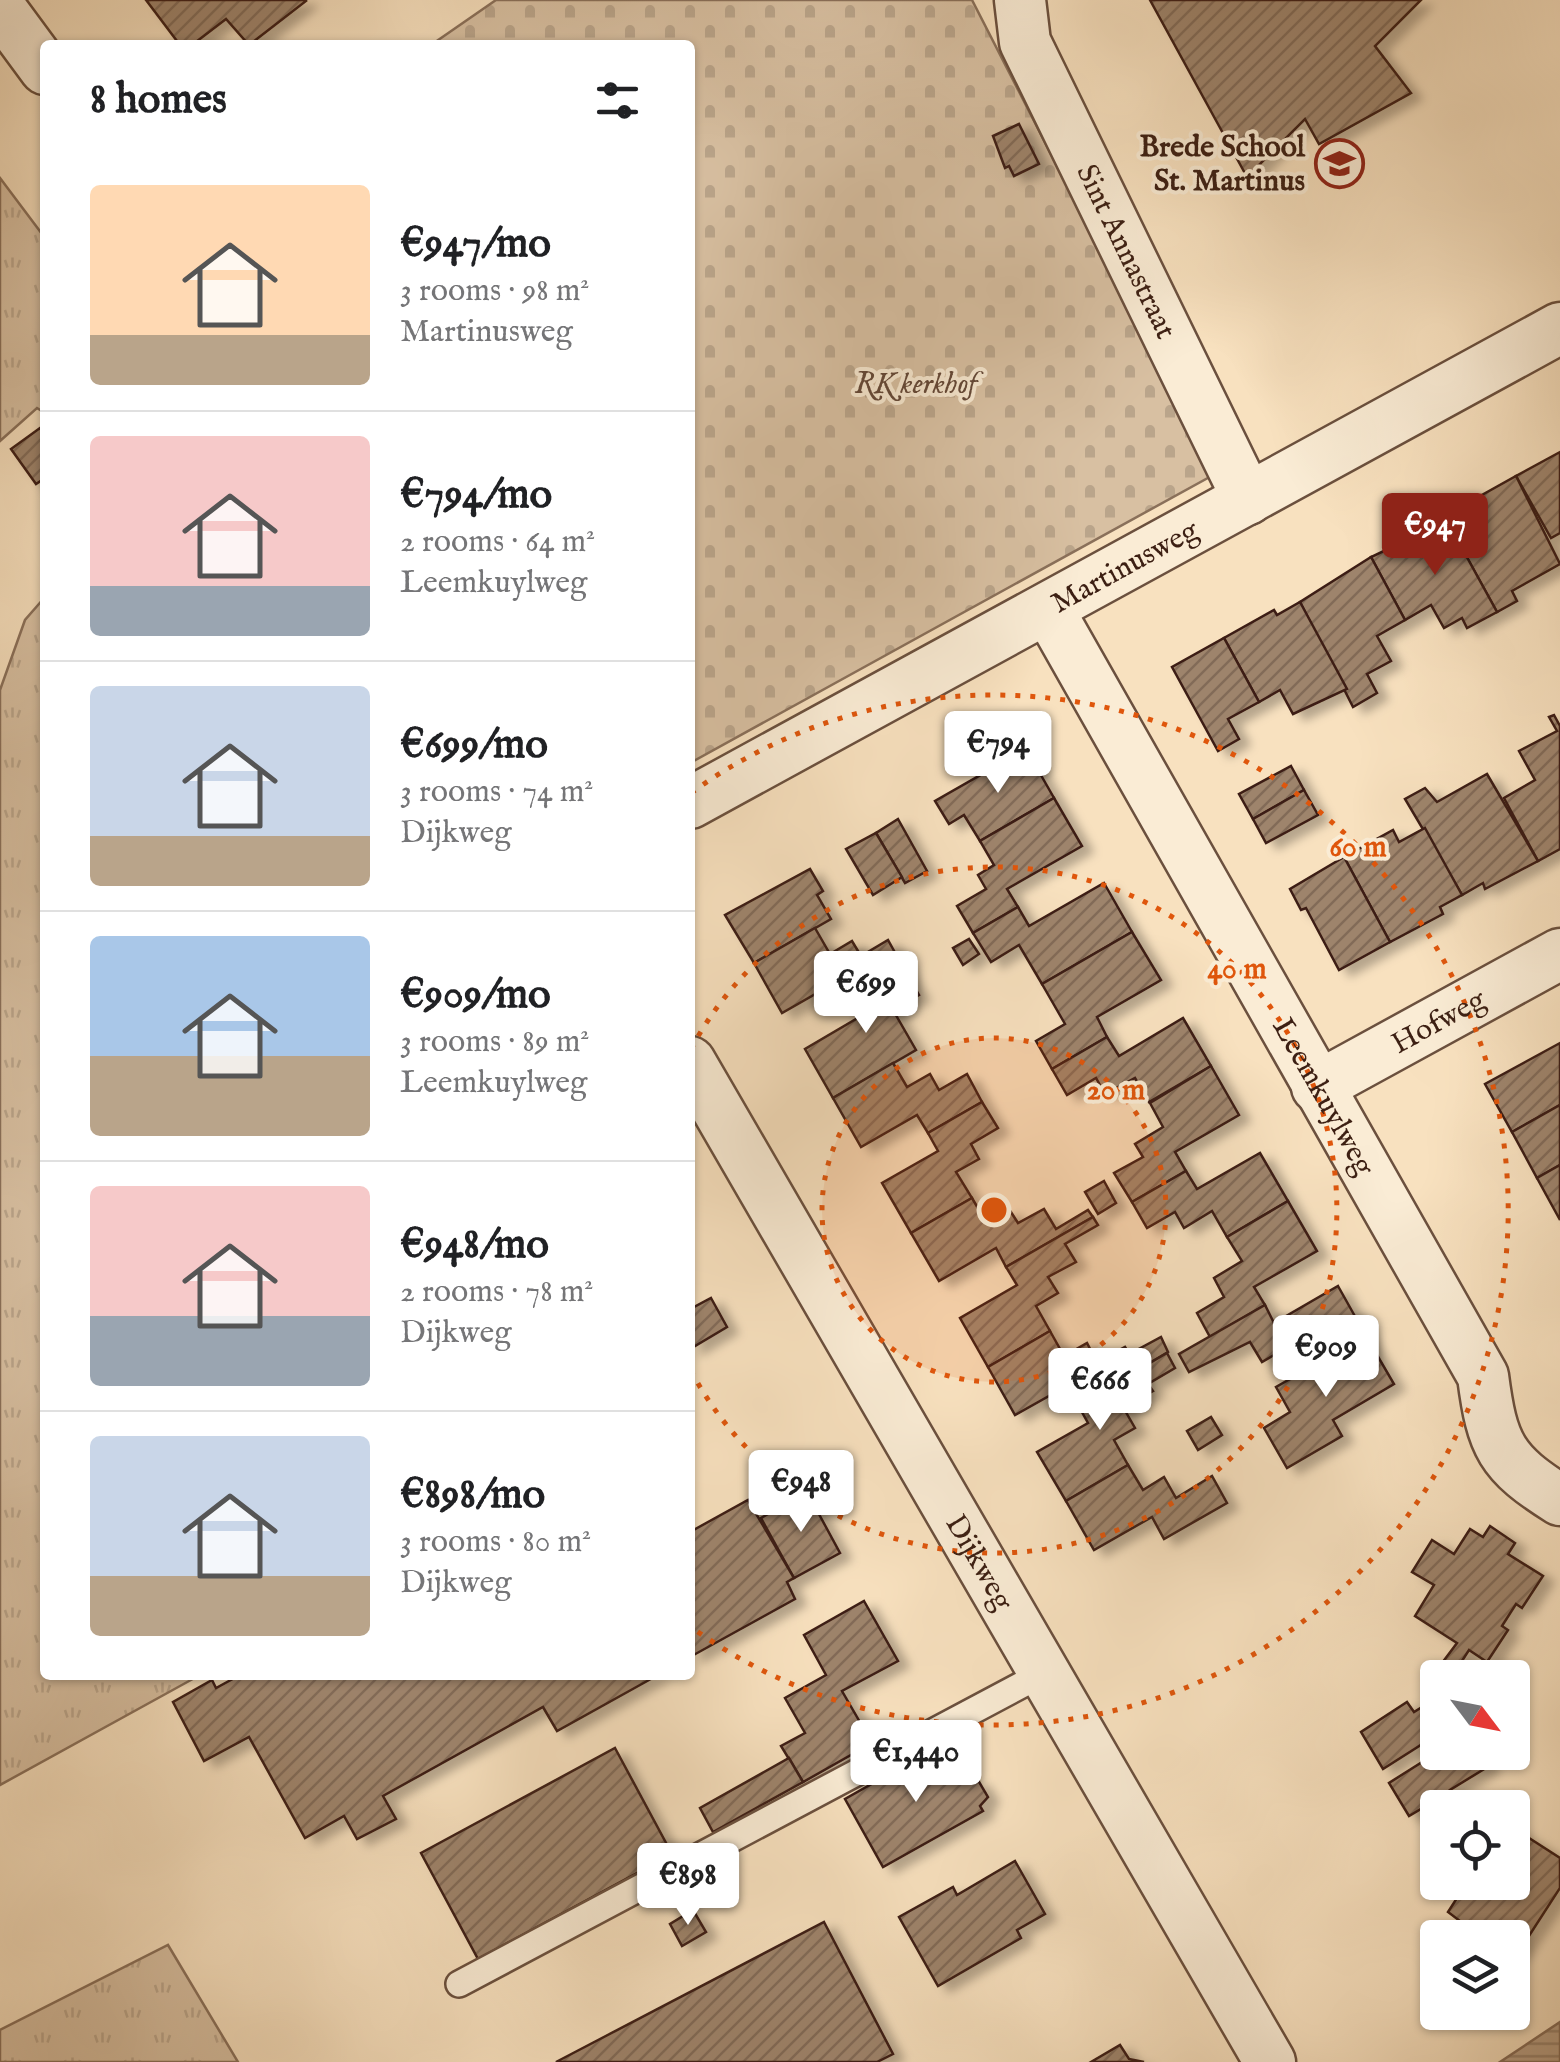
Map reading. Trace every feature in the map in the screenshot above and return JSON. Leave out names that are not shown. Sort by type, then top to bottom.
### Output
[{"type":"street","name":"Sint Annastraat","points":[[1020,0],[1025,42],[1248,500]]},
{"type":"street","points":[[0,8],[40,62]]},
{"type":"street","name":"Martinusweg","points":[[695,799],[1560,328]]},
{"type":"street","name":"Leemkuylweg","points":[[1048,610],[1483,1376],[1489,1419],[1514,1471],[1560,1500]]},
{"type":"street","name":"Hofweg","points":[[1317,1087],[1560,954]]},
{"type":"street","name":"Dijkweg","points":[[695,1071],[1270,2062]]},
{"type":"lane","points":[[459,1984],[1044,1673]]},
{"type":"green space","name":"RK kerkhof","points":[[496,0],[972,0],[1215,474],[695,760],[695,40],[438,40]]},
{"type":"green space","points":[[0,178],[40,231],[40,410],[37,408],[0,441]]},
{"type":"green space","points":[[40,603],[40,1680],[191,1680],[0,1785],[0,690],[25,620]]},
{"type":"green space","points":[[168,1945],[238,2062],[0,2062],[0,2030]]},
{"type":"shaded area","points":[[1560,2022],[1560,2062],[1500,2062]]},
{"type":"building","points":[[146,0],[306,1],[255,40],[245,40],[226,19],[199,40],[176,40]]},
{"type":"building","points":[[1150,0],[1421,0],[1375,46],[1411,93],[1319,144],[1305,119],[1247,177]]},
{"type":"building","points":[[1019,124],[1039,164],[1014,176],[1009,166],[1005,168],[993,136]]},
{"type":"building","points":[[40,428],[40,481],[36,484],[11,449]]},
{"type":"building","points":[[1560,452],[1560,533],[1551,538],[1516,476]]},
{"type":"building","points":[[1516,476],[1560,564],[1512,591],[1517,601],[1497,612],[1447,521],[1466,509],[1464,505]]},
{"type":"building","points":[[1447,521],[1497,612],[1467,628],[1462,618],[1444,628],[1431,605],[1405,620],[1371,557]]},
{"type":"building","points":[[1371,557],[1405,620],[1377,636],[1391,661],[1367,674],[1377,693],[1353,707],[1300,602]]},
{"type":"building","points":[[1300,602],[1347,689],[1293,714],[1280,690],[1259,702],[1224,638],[1274,610],[1277,615]]},
{"type":"building","points":[[1224,638],[1259,702],[1228,719],[1239,739],[1218,751],[1172,667]]},
{"type":"building","points":[[1554,715],[1560,726],[1560,849],[1538,861],[1504,798],[1535,780],[1519,751],[1557,731],[1549,717]]},
{"type":"building","points":[[1026,749],[1054,798],[980,841],[964,815],[949,824],[935,801]]},
{"type":"building","points":[[1291,766],[1304,790],[1253,819],[1239,794]]},
{"type":"building","points":[[1487,774],[1538,861],[1485,889],[1483,883],[1462,895],[1405,799],[1425,788],[1437,802]]},
{"type":"building","points":[[1304,790],[1318,815],[1266,843],[1253,819]]},
{"type":"building","points":[[1054,798],[1082,846],[1007,889],[1018,907],[973,933],[957,906],[986,889],[978,875],[994,865],[980,841]]},
{"type":"building","points":[[898,819],[927,871],[905,883],[876,833]]},
{"type":"building","points":[[1425,828],[1462,895],[1440,907],[1443,914],[1390,942],[1344,857],[1393,830],[1399,842]]},
{"type":"building","points":[[876,833],[902,877],[873,895],[846,849]]},
{"type":"building","points":[[1344,857],[1390,942],[1339,970],[1306,908],[1301,910],[1290,889]]},
{"type":"building","points":[[810,869],[823,891],[817,895],[831,919],[754,963],[725,915]]},
{"type":"building","points":[[1104,883],[1132,932],[1042,984],[1019,945],[991,962],[973,933],[1018,907],[1029,926]]},
{"type":"building","points":[[815,928],[830,954],[852,941],[861,956],[888,940],[903,967],[851,997],[840,980],[782,1013],[754,963]]},
{"type":"building","points":[[1132,932],[1161,980],[1097,1017],[1107,1037],[1052,1069],[1036,1041],[1065,1024],[1042,984]]},
{"type":"building","points":[[969,939],[979,954],[963,965],[953,948]]},
{"type":"building","points":[[903,967],[919,995],[893,1010],[916,1050],[833,1098],[805,1049],[861,1016],[851,997]]},
{"type":"building","points":[[1183,1018],[1211,1066],[1149,1102],[1135,1078],[1105,1094],[1096,1078],[1067,1095],[1052,1069],[1107,1037],[1119,1056]]},
{"type":"building","points":[[1560,1043],[1560,1105],[1512,1132],[1485,1084]]},
{"type":"building","points":[[893,1063],[907,1087],[930,1074],[939,1090],[967,1074],[982,1102],[928,1133],[917,1115],[861,1147],[833,1098]]},
{"type":"building","points":[[1211,1066],[1239,1115],[1175,1152],[1186,1171],[1132,1202],[1114,1173],[1143,1157],[1135,1144],[1163,1127],[1150,1103]]},
{"type":"building","points":[[982,1102],[998,1128],[971,1144],[979,1159],[956,1172],[972,1198],[911,1233],[882,1183],[938,1151],[928,1133]]},
{"type":"building","points":[[1560,1105],[1560,1165],[1537,1178],[1512,1132]]},
{"type":"building","points":[[1260,1153],[1288,1201],[1227,1237],[1212,1211],[1184,1228],[1175,1212],[1147,1228],[1132,1202],[1186,1171],[1197,1189]]},
{"type":"building","points":[[1560,1165],[1560,1220],[1537,1178]]},
{"type":"building","points":[[1104,1181],[1116,1203],[1098,1214],[1085,1192]]},
{"type":"building","points":[[972,1198],[986,1222],[1009,1209],[1018,1223],[1044,1209],[1056,1229],[1088,1210],[1093,1217],[1006,1267],[996,1248],[939,1281],[911,1233]]},
{"type":"building","points":[[1288,1201],[1317,1251],[1254,1287],[1265,1305],[1210,1337],[1197,1313],[1224,1297],[1214,1278],[1242,1261],[1227,1237]]},
{"type":"building","points":[[1093,1217],[1098,1225],[1065,1244],[1076,1262],[1048,1277],[1058,1293],[1036,1306],[1050,1331],[988,1367],[960,1318],[1017,1285],[1006,1267]]},
{"type":"building","points":[[1338,1286],[1366,1336],[1305,1371],[1291,1345],[1262,1362],[1250,1342],[1189,1372],[1179,1354],[1265,1305],[1274,1323]]},
{"type":"building","points":[[711,1298],[727,1327],[695,1346],[695,1306]]},
{"type":"building","points":[[1050,1331],[1064,1356],[1087,1343],[1097,1362],[1125,1347],[1134,1361],[1139,1359],[1135,1351],[1161,1337],[1168,1352],[1084,1402],[1074,1382],[1015,1415],[988,1367]]},
{"type":"building","points":[[1366,1336],[1394,1384],[1333,1420],[1342,1436],[1287,1468],[1264,1428],[1290,1412],[1276,1387]]},
{"type":"building","points":[[1167,1353],[1175,1368],[1148,1384],[1153,1391],[1123,1407],[1135,1428],[1114,1440],[1128,1465],[1066,1501],[1037,1452],[1088,1423],[1078,1405]]},
{"type":"building","points":[[1211,1417],[1222,1435],[1198,1450],[1187,1431]]},
{"type":"building","points":[[1128,1465],[1143,1490],[1164,1477],[1176,1498],[1212,1476],[1227,1503],[1164,1539],[1152,1517],[1094,1550],[1066,1501]]},
{"type":"building","points":[[807,1492],[840,1553],[794,1578],[761,1518]]},
{"type":"building","points":[[748,1500],[794,1578],[787,1582],[795,1599],[695,1654],[695,1529]]},
{"type":"building","points":[[1490,1526],[1515,1543],[1508,1554],[1543,1576],[1522,1608],[1516,1604],[1502,1626],[1508,1630],[1488,1660],[1469,1650],[1463,1660],[1444,1660],[1457,1643],[1415,1616],[1434,1585],[1412,1572],[1432,1540],[1454,1554],[1470,1529],[1483,1537]]},
{"type":"building","points":[[864,1601],[898,1661],[842,1691],[872,1743],[803,1782],[781,1746],[805,1733],[785,1698],[826,1675],[804,1635]]},
{"type":"building","points":[[212,1680],[216,1688],[231,1680],[649,1680],[557,1731],[543,1707],[383,1796],[396,1819],[357,1839],[344,1816],[305,1838],[249,1737],[204,1761],[173,1702]]},
{"type":"building","points":[[1407,1702],[1414,1712],[1420,1708],[1420,1745],[1383,1769],[1361,1732]]},
{"type":"building","points":[[944,1743],[966,1782],[978,1780],[988,1797],[980,1806],[983,1811],[883,1867],[845,1799]]},
{"type":"building","points":[[615,1748],[672,1854],[478,1959],[421,1853]]},
{"type":"building","points":[[789,1758],[803,1782],[713,1832],[700,1808]]},
{"type":"building","points":[[1420,1763],[1420,1770],[1482,1770],[1450,1790],[1420,1790],[1420,1810],[1409,1816],[1389,1783]]},
{"type":"building","points":[[1530,1839],[1560,1858],[1560,1888],[1530,1934],[1530,1920],[1459,1920],[1448,1912],[1456,1900],[1530,1900]]},
{"type":"building","points":[[1015,1861],[1045,1914],[1017,1930],[1021,1938],[938,1986],[899,1917],[953,1887],[957,1895]]},
{"type":"building","points":[[693,1910],[706,1932],[682,1946],[670,1924]]},
{"type":"building","points":[[824,1922],[893,2054],[877,2062],[556,2062]]},
{"type":"building","points":[[1120,2045],[1129,2059],[1144,2062],[1091,2062]]},
{"type":"place","name":"Brede School St. Martinus","points":[[1340,163]]}]
